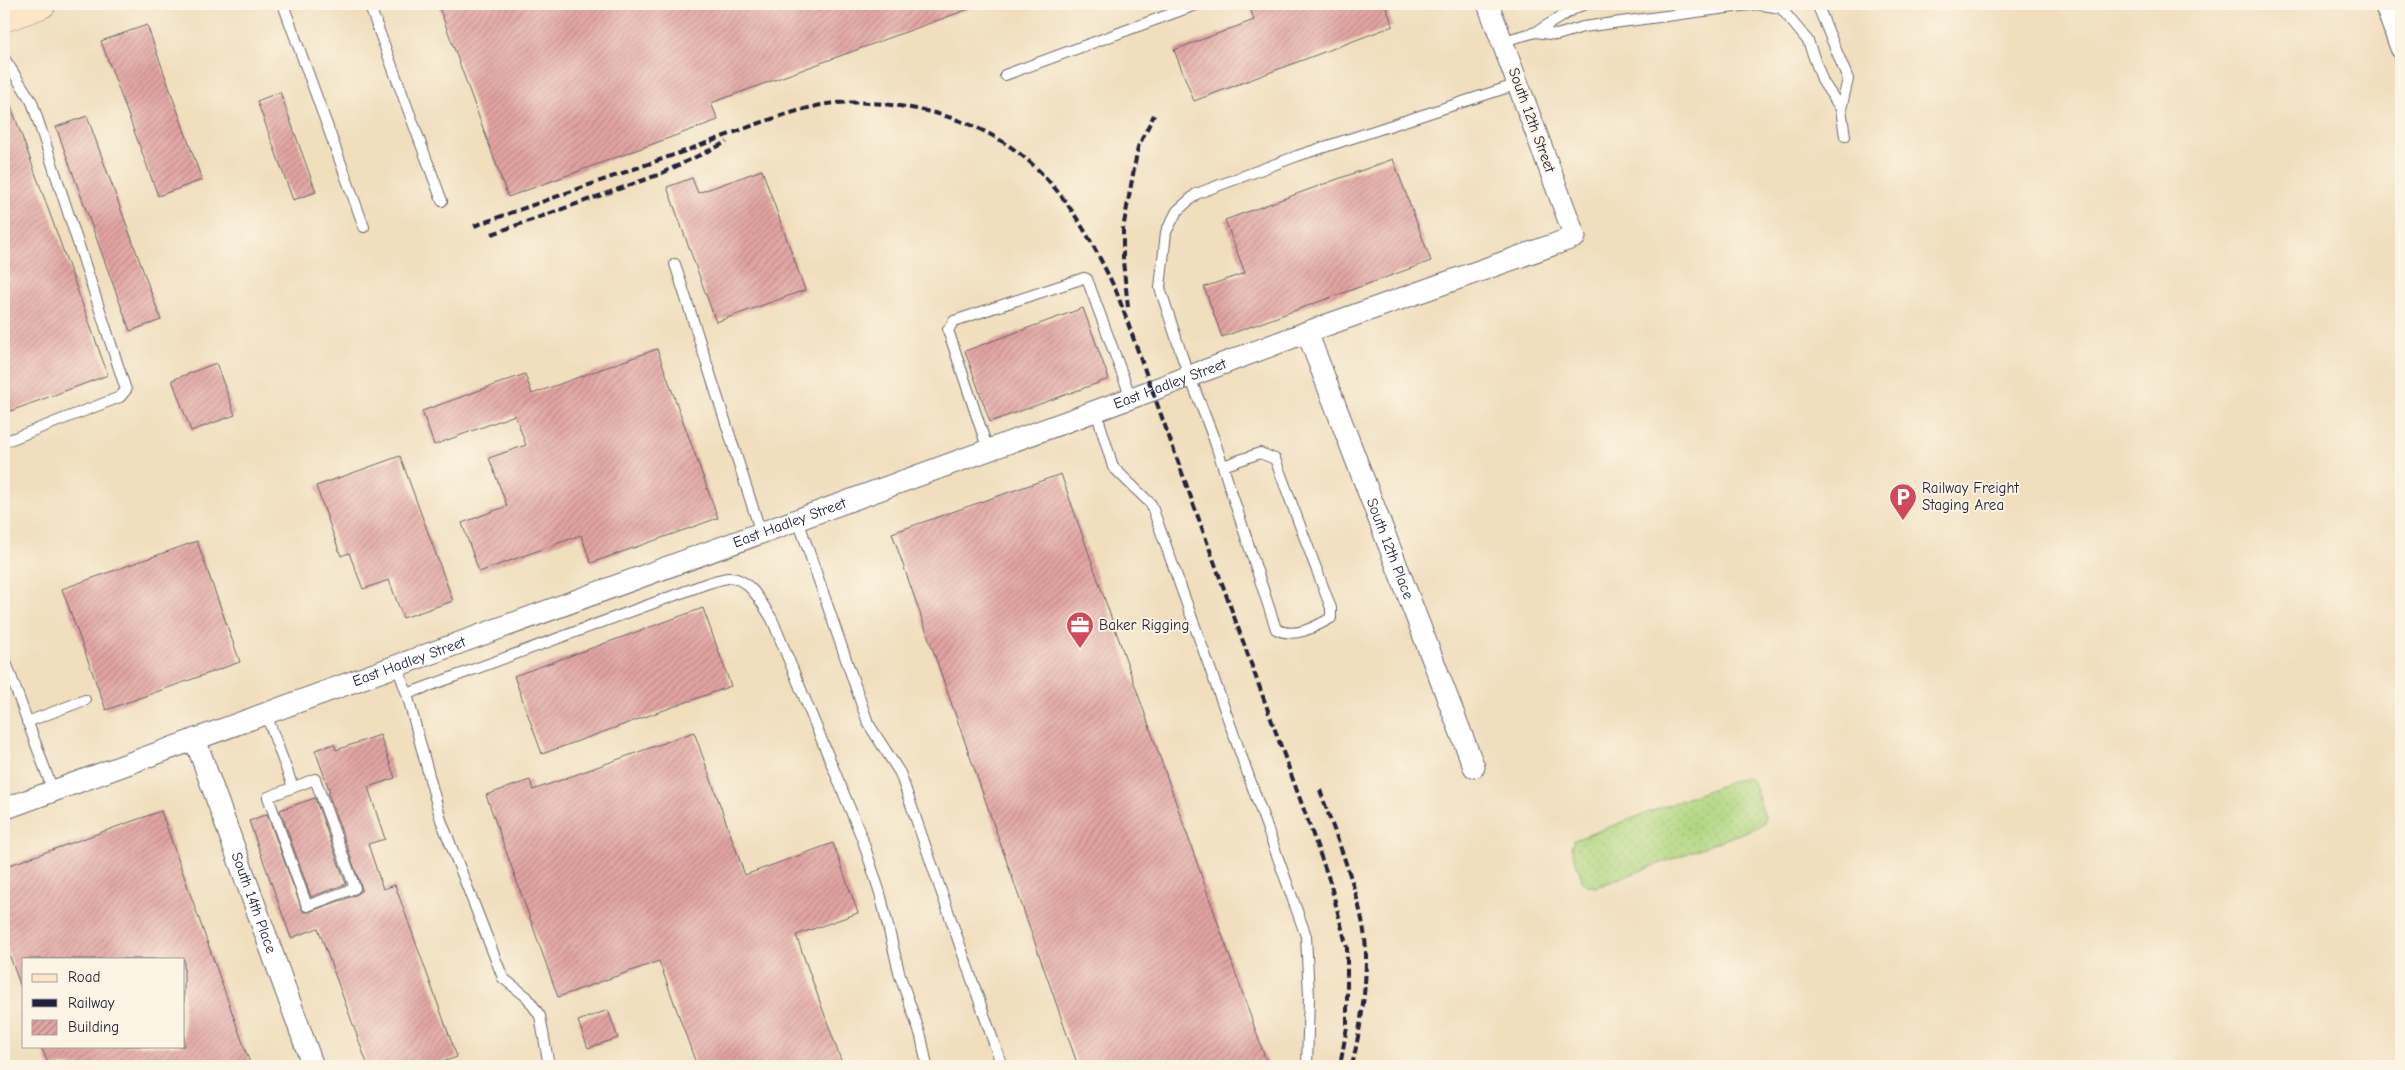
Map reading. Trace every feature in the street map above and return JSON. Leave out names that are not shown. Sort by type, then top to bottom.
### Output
[{"type":"main road","points":[[4,18],[42,4]]},
{"type":"street","name":"South 12th Street","points":[[1488,4],[1575,237]]},
{"type":"street","points":[[2385,4],[2401,48]]},
{"type":"street","name":"East Hadley Street","points":[[4,809],[1096,411],[1307,332],[1575,237]]},
{"type":"street","name":"South 12th Place","points":[[1307,332],[1474,767]]},
{"type":"street","name":"South 14th Place","points":[[195,739],[313,1066]]},
{"type":"lane","points":[[283,4],[364,227]]},
{"type":"lane","points":[[369,4],[442,201]]},
{"type":"lane","points":[[1005,75],[1198,4]]},
{"type":"lane","points":[[1502,42],[1536,32],[1577,7],[1586,4]]},
{"type":"lane","points":[[1536,32],[1558,35],[1583,27],[1757,4],[1781,8],[1808,41],[1824,82],[1841,109],[1846,136]]},
{"type":"lane","points":[[1817,4],[1848,79],[1841,109]]},
{"type":"lane","points":[[4,58],[32,102],[126,390],[120,397],[4,442]]},
{"type":"lane","points":[[1223,466],[1260,452],[1275,459],[1330,608],[1331,618],[1311,629],[1284,634],[1276,629],[1223,466],[1182,359],[1160,288],[1166,232],[1177,211],[1196,194],[1297,156],[1518,84]]},
{"type":"lane","points":[[674,264],[761,533]]},
{"type":"lane","points":[[988,450],[948,330],[954,321],[1084,278],[1088,279],[1131,398]]},
{"type":"lane","points":[[1096,411],[1113,467],[1151,504],[1306,936],[1309,996],[1307,1066]]},
{"type":"lane","points":[[798,520],[868,723],[900,773],[1002,1066]]},
{"type":"lane","points":[[408,694],[708,583],[729,578],[740,580],[756,593],[772,619],[862,838],[880,893],[900,976],[921,1036],[928,1066]]},
{"type":"lane","points":[[4,658],[53,791]]},
{"type":"lane","points":[[397,666],[408,694],[441,820],[503,978],[527,997],[540,1016],[549,1066]]},
{"type":"lane","points":[[27,722],[85,700]]},
{"type":"lane","points":[[266,714],[293,787]]},
{"type":"lane","points":[[315,779],[355,888],[307,906],[268,797],[293,787],[315,779]]},
{"type":"green space","points":[[1744,777],[1752,780],[1765,817],[1764,823],[1758,827],[1597,887],[1587,886],[1583,882],[1571,847],[1574,840]]},
{"type":"building","points":[[438,4],[977,4],[977,6],[711,103],[718,120],[508,197]]},
{"type":"building","points":[[1249,4],[1385,4],[1393,26],[1194,101],[1174,50],[1254,20]]},
{"type":"building","points":[[147,25],[202,180],[158,196],[101,41]]},
{"type":"building","points":[[4,92],[6,92],[108,375],[8,412],[4,401]]},
{"type":"building","points":[[280,92],[316,192],[293,200],[257,101]]},
{"type":"building","points":[[87,116],[161,320],[130,331],[56,127]]},
{"type":"building","points":[[1393,159],[1431,261],[1222,337],[1204,287],[1245,273],[1225,220]]},
{"type":"building","points":[[762,170],[805,290],[716,322],[667,187],[692,178],[698,193]]},
{"type":"building","points":[[1083,308],[1109,379],[990,422],[965,351]]},
{"type":"building","points":[[657,349],[718,518],[591,563],[581,535],[479,572],[462,523],[507,506],[489,458],[526,445],[515,415],[434,445],[422,411],[525,374],[532,394]]},
{"type":"building","points":[[216,363],[235,415],[191,431],[172,380]]},
{"type":"building","points":[[400,456],[453,601],[403,618],[389,580],[363,589],[349,553],[341,556],[316,486]]},
{"type":"building","points":[[1061,474],[1268,1066],[1078,1066],[892,533]]},
{"type":"building","points":[[197,541],[240,662],[106,710],[62,589]]},
{"type":"building","points":[[703,608],[731,686],[542,754],[514,676]]},
{"type":"building","points":[[694,732],[745,875],[833,843],[858,913],[796,935],[843,1066],[697,1066],[659,961],[558,997],[486,795],[530,780],[533,790]]},
{"type":"building","points":[[380,735],[395,778],[368,787],[385,839],[368,844],[383,889],[395,885],[457,1057],[431,1066],[368,1066],[318,928],[291,938],[249,821],[267,814],[303,912],[309,912],[358,894],[362,890],[361,886],[315,750],[334,744],[336,750]]},
{"type":"building","points":[[315,798],[346,884],[311,897],[280,810]]},
{"type":"building","points":[[161,811],[251,1066],[49,1066],[42,1048],[185,1048],[185,958],[22,958],[22,990],[4,940],[4,867]]},
{"type":"building","points":[[608,1010],[618,1038],[588,1048],[578,1021]]},
{"type":"railway","points":[[474,226],[769,120],[804,109],[832,103],[855,102],[889,105],[911,108],[951,118],[985,132],[1014,149],[1040,171],[1062,197],[1081,226],[1100,258],[1117,293],[1330,882],[1347,948],[1347,1027],[1340,1066]]},
{"type":"railway","points":[[1128,307],[1123,261],[1123,229],[1138,147],[1154,115]]},
{"type":"railway","points":[[492,234],[658,175],[727,142]]},
{"type":"railway","points":[[1320,790],[1356,894],[1365,936],[1366,970],[1364,998],[1352,1066]]},
{"type":"place","name":"Railway Freight Staging Area","points":[[1903,521]]},
{"type":"place","name":"Baker Rigging","points":[[1080,649]]}]
